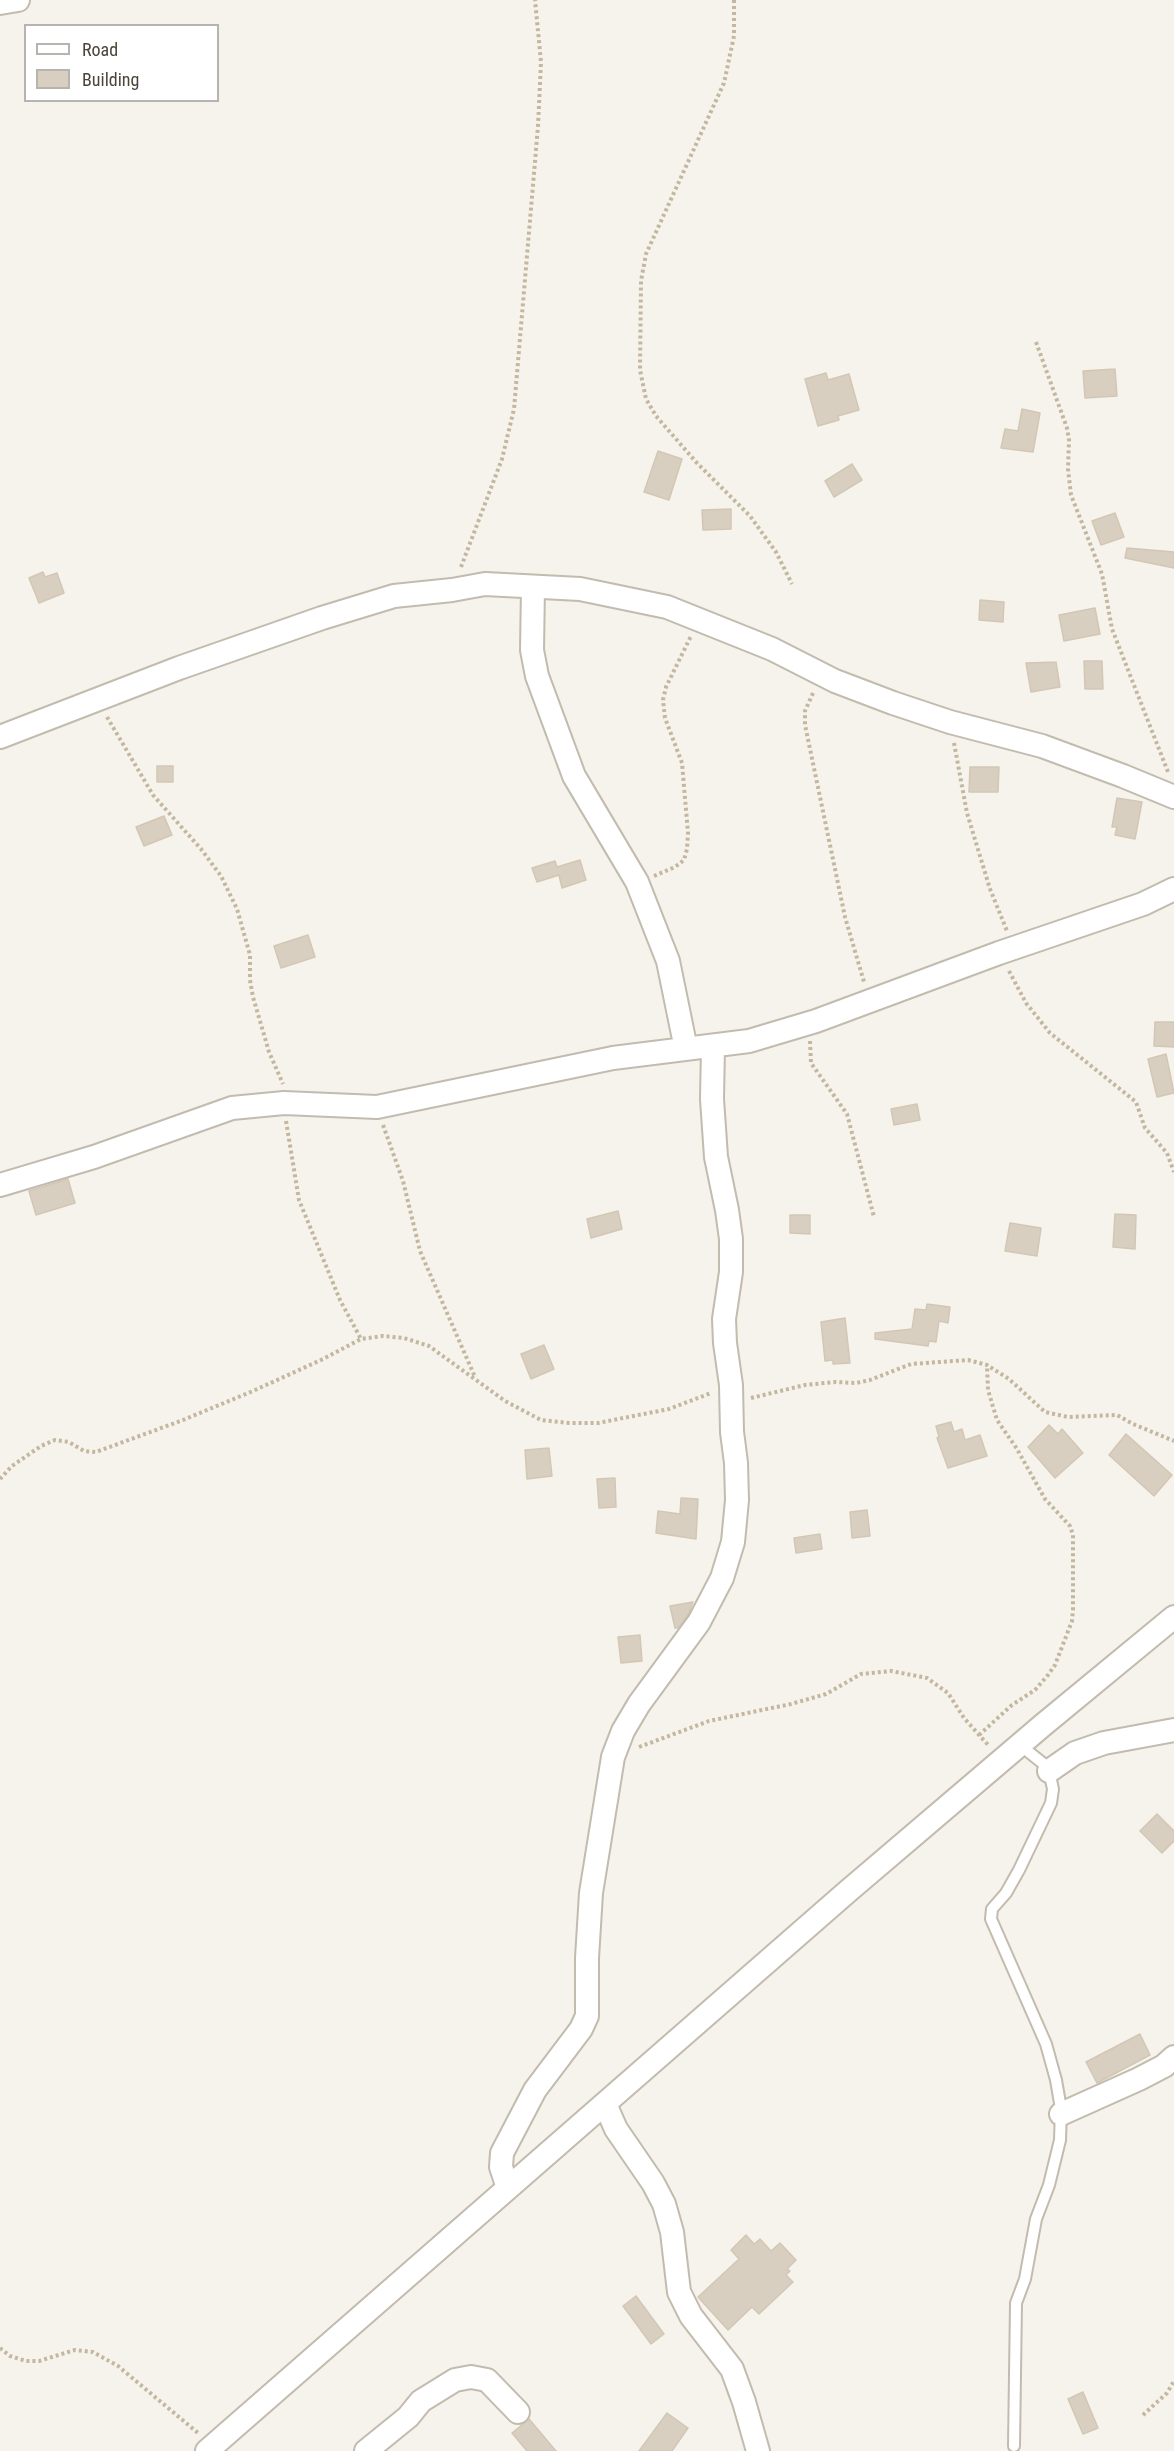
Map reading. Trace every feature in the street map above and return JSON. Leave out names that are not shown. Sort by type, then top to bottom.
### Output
[{"type":"street","points":[[0,3],[18,0]]},
{"type":"street","points":[[0,737],[179,668],[322,618],[394,596],[485,584],[580,589],[667,607],[772,649],[836,681],[950,722],[1042,746],[1174,797]]},
{"type":"street","points":[[533,587],[532,650],[537,676],[574,776],[638,882],[668,961],[686,1049]]},
{"type":"street","points":[[0,1185],[94,1157],[232,1108],[291,1103],[377,1107],[612,1058],[749,1041],[816,1021],[1004,951],[1143,904],[1174,889]]},
{"type":"street","points":[[508,2188],[501,2167],[502,2153],[535,2090],[581,2029],[587,2016],[586,1958],[591,1893],[613,1757],[628,1722],[699,1622],[722,1578],[733,1542],[737,1500],[731,1385],[724,1319],[731,1272],[731,1239],[728,1210],[716,1156],[712,1099],[713,1047]]},
{"type":"street","points":[[210,2448],[1002,1760],[1174,1617]]},
{"type":"street","points":[[1049,1771],[1075,1753],[1104,1743],[1174,1730]]},
{"type":"street","points":[[1061,2114],[1139,2079],[1164,2066],[1174,2057]]},
{"type":"street","points":[[605,2104],[616,2129],[653,2183],[664,2204],[672,2232],[679,2292],[691,2316],[732,2369],[758,2451]]},
{"type":"street","points":[[366,2451],[408,2417],[421,2401],[455,2380],[471,2377],[487,2380],[518,2412]]},
{"type":"lane","points":[[1014,2446],[1016,2303],[1025,2279],[1036,2219],[1049,2185],[1060,2140],[1061,2114],[1056,2080],[1046,2044],[991,1918],[992,1909],[1006,1893],[1051,1803],[1053,1789],[1049,1771],[1020,1745]]},
{"type":"path","points":[[452,590],[502,459],[514,409],[538,126],[541,62],[535,0]]},
{"type":"path","points":[[734,0],[734,36],[724,83],[646,254],[641,281],[640,370],[646,399],[656,416],[696,462],[750,516],[776,552],[792,584]]},
{"type":"path","points":[[1036,342],[1067,428],[1070,440],[1068,469],[1071,495],[1102,574],[1112,629],[1169,774]]},
{"type":"path","points":[[638,882],[675,867],[684,860],[687,849],[688,833],[682,763],[665,718],[663,700],[666,687],[690,636],[697,628],[708,624]]},
{"type":"path","points":[[836,681],[810,695],[805,711],[805,725],[845,917],[870,1000]]},
{"type":"path","points":[[97,701],[153,795],[201,849],[221,876],[237,909],[250,955],[252,989],[269,1052],[291,1103],[291,1162],[299,1200],[340,1300],[361,1339]]},
{"type":"path","points":[[950,722],[963,780],[967,813],[990,889],[1006,927],[1004,951],[1026,1003],[1050,1033],[1136,1102],[1145,1128],[1167,1153],[1174,1172]]},
{"type":"path","points":[[816,1021],[810,1042],[812,1063],[847,1114],[874,1217]]},
{"type":"path","points":[[377,1107],[403,1181],[420,1251],[476,1379]]},
{"type":"path","points":[[0,1479],[12,1466],[48,1443],[62,1439],[84,1451],[96,1452],[253,1391],[361,1339],[383,1336],[404,1338],[429,1346],[505,1401],[541,1420],[569,1424],[598,1423],[669,1409],[731,1385]]},
{"type":"path","points":[[732,1409],[756,1396],[805,1385],[856,1383],[911,1364],[968,1360],[987,1365],[1009,1379],[1045,1412],[1068,1417],[1117,1415],[1132,1424],[1174,1441]]},
{"type":"path","points":[[979,1735],[1012,1705],[1035,1690],[1048,1675],[1055,1665],[1072,1621],[1073,1610],[1073,1535],[1070,1526],[1045,1499],[1017,1449],[997,1420],[988,1390],[987,1365]]},
{"type":"path","points":[[613,1757],[709,1721],[791,1704],[826,1694],[861,1674],[891,1671],[927,1678],[948,1693],[964,1718],[1002,1760]]},
{"type":"path","points":[[0,2348],[10,2356],[26,2361],[39,2361],[75,2350],[93,2352],[118,2366],[210,2448]]},
{"type":"path","points":[[1143,2415],[1167,2393],[1174,2381]]},
{"type":"building","points":[[1115,369],[1117,396],[1085,398],[1083,371]]},
{"type":"building","points":[[826,373],[828,380],[849,374],[859,410],[838,416],[839,420],[818,426],[805,379]]},
{"type":"building","points":[[1022,409],[1040,413],[1033,452],[1001,448],[1005,429],[1018,431]]},
{"type":"building","points":[[658,451],[682,459],[669,500],[644,492]]},
{"type":"building","points":[[852,464],[862,480],[834,497],[825,481]]},
{"type":"building","points":[[731,509],[731,529],[703,530],[702,510]]},
{"type":"building","points":[[1115,513],[1124,537],[1101,545],[1092,521]]},
{"type":"building","points":[[1127,548],[1174,552],[1174,568],[1125,558]]},
{"type":"building","points":[[43,572],[45,577],[57,573],[64,593],[39,603],[29,578]]},
{"type":"building","points":[[980,600],[1004,602],[1003,622],[979,620]]},
{"type":"building","points":[[1095,608],[1100,634],[1064,641],[1059,615]]},
{"type":"building","points":[[1084,661],[1102,661],[1103,689],[1085,689]]},
{"type":"building","points":[[1056,662],[1060,687],[1031,692],[1026,663]]},
{"type":"building","points":[[157,766],[173,766],[173,782],[157,782]]},
{"type":"building","points":[[970,767],[999,767],[998,792],[969,792]]},
{"type":"building","points":[[1117,798],[1142,802],[1135,839],[1115,835],[1117,827],[1112,827]]},
{"type":"building","points":[[164,816],[172,835],[144,846],[136,827]]},
{"type":"building","points":[[580,860],[586,880],[562,888],[559,875],[537,882],[532,868],[555,861],[557,867]]},
{"type":"building","points":[[308,935],[315,957],[281,968],[274,946]]},
{"type":"building","points":[[1155,1022],[1174,1022],[1174,1047],[1154,1046]]},
{"type":"building","points":[[1166,1054],[1174,1093],[1157,1097],[1148,1059]]},
{"type":"building","points":[[917,1104],[920,1120],[894,1125],[891,1109]]},
{"type":"building","points":[[68,1179],[75,1203],[36,1215],[29,1191]]},
{"type":"building","points":[[618,1211],[622,1229],[591,1238],[587,1219]]},
{"type":"building","points":[[1115,1214],[1136,1215],[1135,1249],[1113,1247]]},
{"type":"building","points":[[790,1215],[810,1215],[810,1234],[790,1233]]},
{"type":"building","points":[[1010,1223],[1041,1228],[1037,1256],[1005,1251]]},
{"type":"building","points":[[927,1304],[950,1307],[948,1323],[939,1321],[936,1342],[929,1341],[928,1346],[875,1339],[875,1333],[912,1329],[915,1309],[926,1310]]},
{"type":"building","points":[[845,1318],[850,1363],[833,1364],[833,1360],[825,1361],[821,1322]]},
{"type":"building","points":[[544,1345],[554,1369],[531,1379],[521,1354]]},
{"type":"building","points":[[951,1422],[954,1432],[962,1429],[965,1440],[980,1435],[987,1456],[948,1468],[937,1438],[939,1437],[936,1426]]},
{"type":"building","points":[[1049,1425],[1058,1434],[1062,1429],[1083,1453],[1055,1478],[1028,1447]]},
{"type":"building","points":[[1126,1434],[1172,1475],[1154,1496],[1109,1455]]},
{"type":"building","points":[[549,1448],[552,1476],[527,1479],[525,1450]]},
{"type":"building","points":[[615,1478],[616,1507],[599,1508],[597,1479]]},
{"type":"building","points":[[681,1498],[698,1499],[696,1539],[656,1533],[658,1511],[680,1514]]},
{"type":"building","points":[[867,1510],[870,1536],[852,1538],[850,1512]]},
{"type":"building","points":[[820,1534],[822,1549],[796,1553],[794,1538]]},
{"type":"building","points":[[693,1602],[688,1615],[678,1628],[675,1628],[670,1606]]},
{"type":"building","points":[[640,1635],[642,1661],[621,1663],[618,1637]]},
{"type":"building","points":[[1157,1814],[1174,1831],[1174,1841],[1162,1853],[1140,1831]]},
{"type":"building","points":[[1140,2034],[1150,2055],[1097,2083],[1086,2062]]},
{"type":"building","points":[[746,2235],[754,2244],[760,2239],[771,2251],[780,2243],[796,2260],[787,2269],[790,2271],[786,2275],[793,2282],[759,2314],[752,2307],[728,2330],[698,2297],[739,2259],[731,2250]]},
{"type":"building","points":[[636,2296],[664,2334],[651,2344],[623,2306]]},
{"type":"building","points":[[1083,2392],[1098,2428],[1083,2434],[1068,2399]]},
{"type":"building","points":[[667,2413],[688,2428],[672,2451],[639,2451]]},
{"type":"building","points":[[529,2419],[556,2451],[527,2451],[512,2433]]}]
